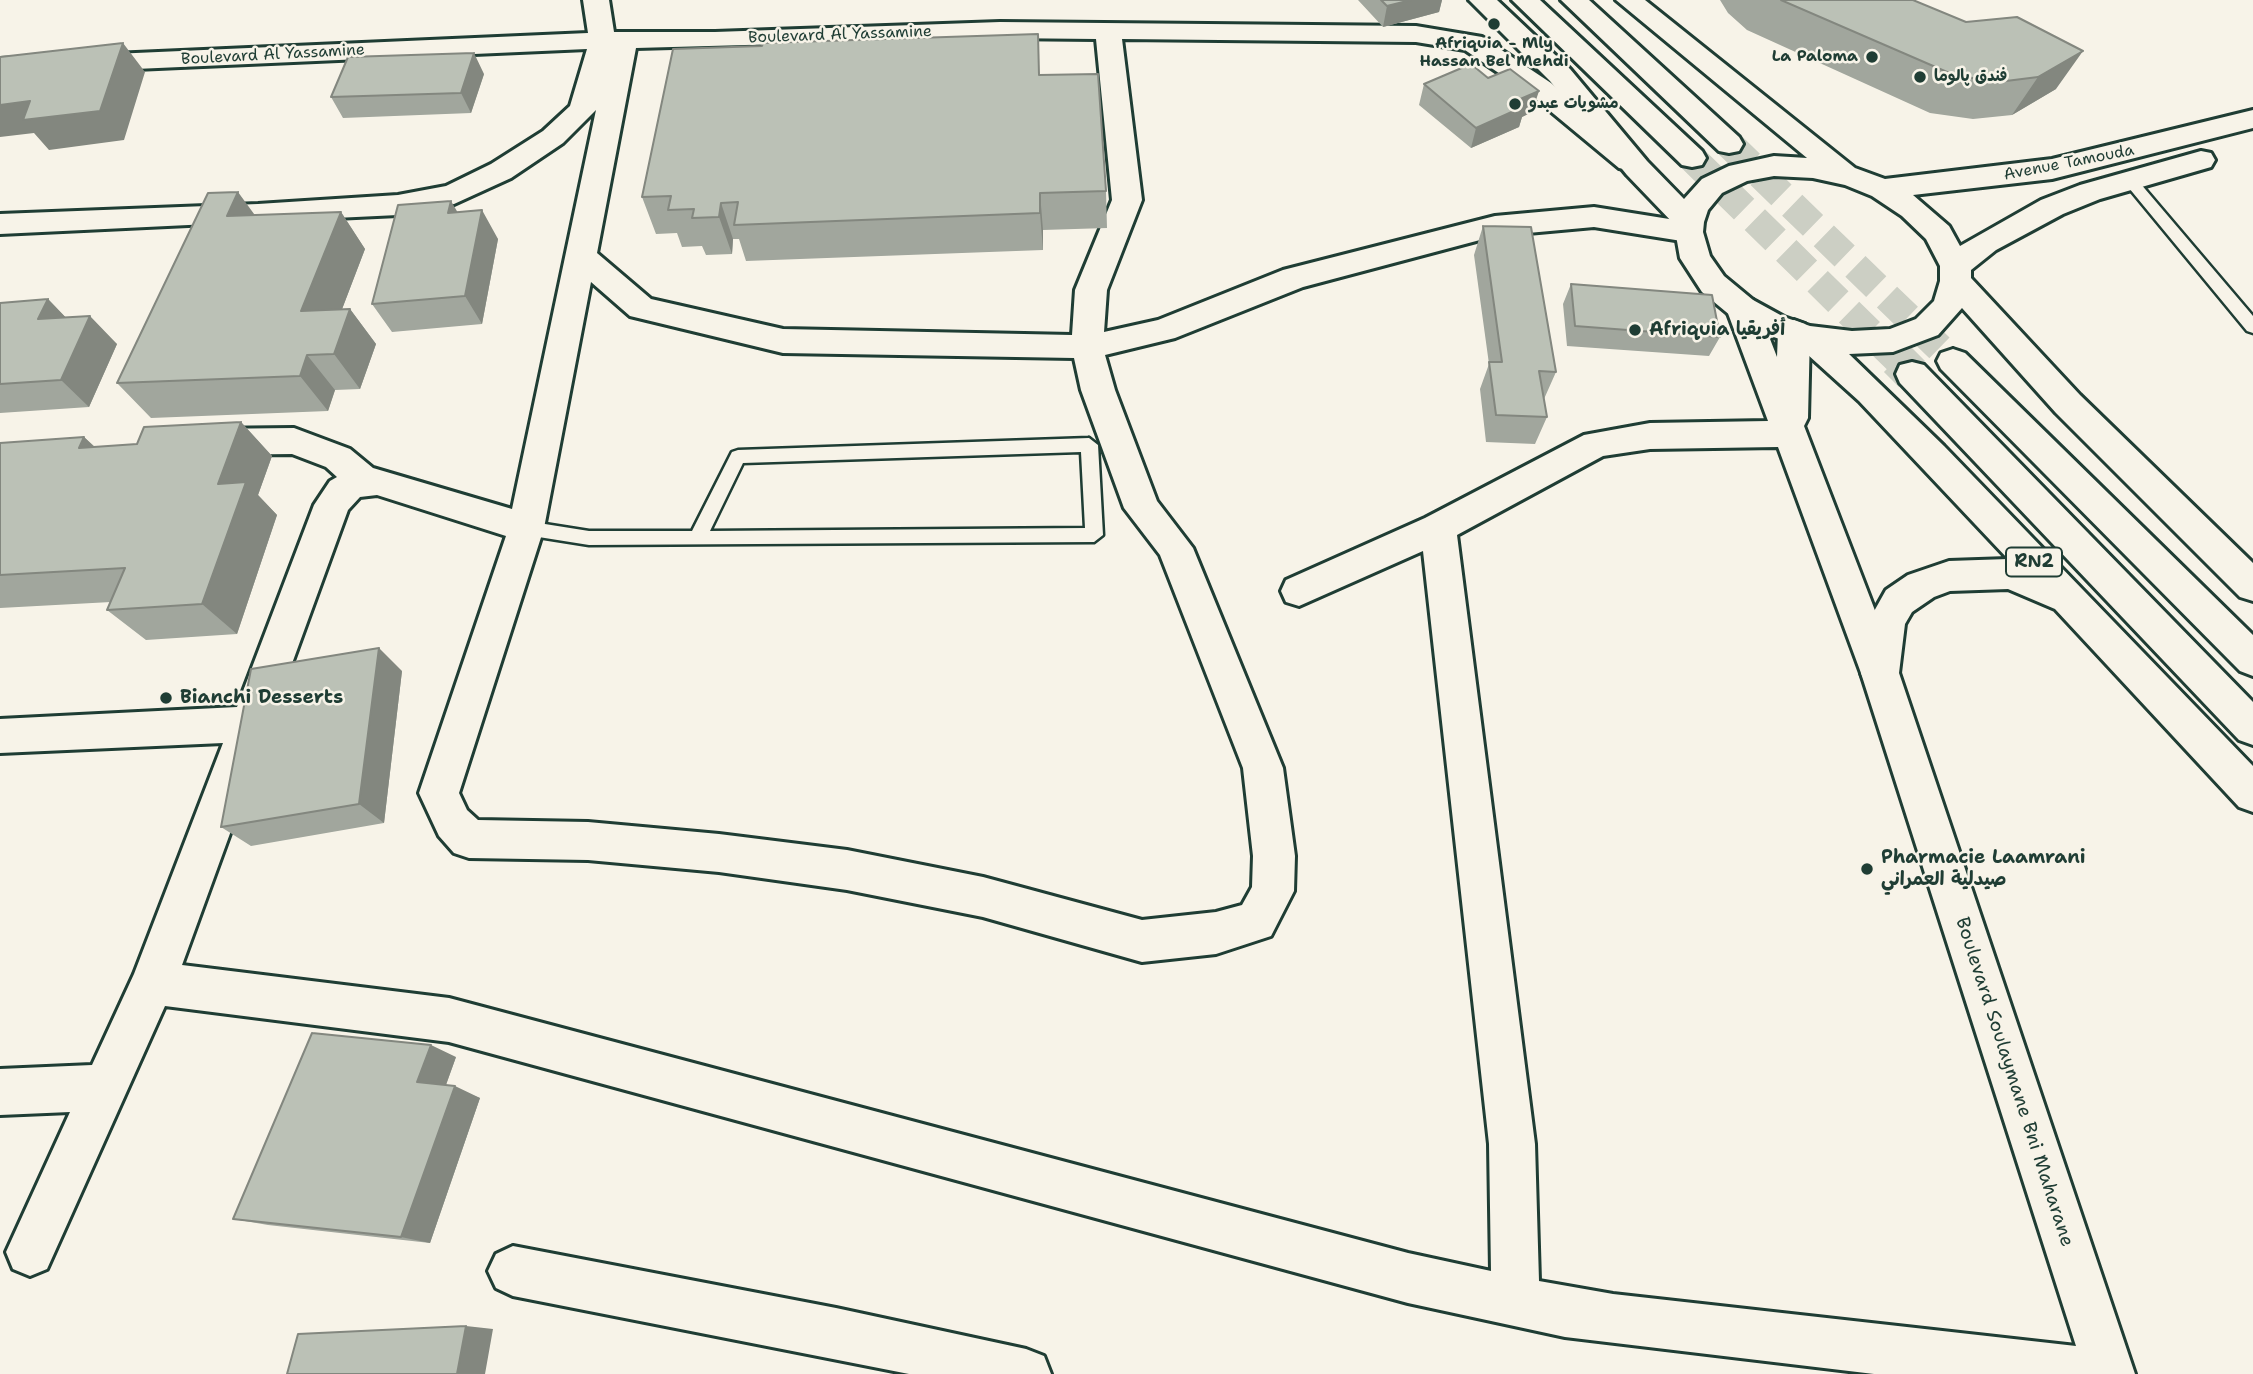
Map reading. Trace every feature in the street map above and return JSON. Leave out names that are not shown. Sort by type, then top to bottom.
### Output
[{"type":"main road","points":[[596,0],[613,40],[581,257],[526,528],[439,793],[453,823],[469,839],[588,841],[719,853],[847,870],[983,897],[1142,941],[1216,933],[1256,921],[1273,891],[1274,856],[1264,768],[1175,548],[1142,508],[1098,390],[1087,347],[1091,290],[1127,200],[1108,30]]},
{"type":"main road","points":[[1482,0],[1560,75],[1688,227]]},
{"type":"main road","points":[[1525,0],[1692,158]]},
{"type":"main road","points":[[1574,0],[1730,144]]},
{"type":"main road","points":[[1629,0],[1774,120],[1853,177]]},
{"type":"main road","name":"Boulevard Al Yassamine","points":[[0,67],[613,40],[1108,30],[1416,34],[1473,43],[1541,89],[1637,168]]},
{"type":"main road","points":[[0,224],[258,214],[429,201],[475,185],[553,137],[582,110],[613,40]]},
{"type":"main road","name":"Avenue Tamouda","points":[[1882,189],[2052,169],[2253,119]]},
{"type":"main road","name":"Avenue Tamouda","points":[[1955,273],[1985,243],[2052,206],[2129,179],[2253,146]]},
{"type":"main road","points":[[1688,227],[1694,207],[1712,186],[1739,173],[1773,166],[1813,167],[1853,177],[1882,189],[1913,209],[1938,233],[1955,273],[2068,404],[2253,586]]},
{"type":"main road","points":[[581,257],[641,308],[783,341],[1087,347],[1164,330],[1294,278],[1494,226],[1594,217],[1688,227]]},
{"type":"main road","name":"RN2","points":[[1688,227],[1695,258],[1707,276],[1742,308],[1801,334],[1852,343],[1893,340],[1927,327],[1948,306],[1955,273]]},
{"type":"main road","name":"Boulevard Soulaymane Bni Maharane","points":[[1742,308],[1880,673],[2110,1374]]},
{"type":"main road","name":"RN2","points":[[1801,334],[1871,392],[2253,794]]},
{"type":"main road","name":"Boulevard Soulaymane Bni Maharane","points":[[1791,434],[1801,334]]},
{"type":"main road","points":[[1953,361],[2253,660]]},
{"type":"main road","points":[[1912,374],[2253,728]]},
{"type":"main road","points":[[1299,591],[1438,528],[1596,444],[1650,436],[1791,434]]},
{"type":"main road","points":[[174,444],[294,441],[338,458],[364,481]]},
{"type":"main road","points":[[30,1252],[153,984],[331,505],[342,491],[364,481],[377,481],[526,528]]},
{"type":"main road","points":[[1438,528],[1513,1144],[1517,1264],[1513,1300]]},
{"type":"main road","points":[[1880,673],[1887,622],[1899,601],[1921,586],[1950,576],[2011,574],[2072,602]]},
{"type":"main road","points":[[0,736],[250,724]]},
{"type":"main road","points":[[153,984],[449,1020],[1408,1278],[1565,1312],[2095,1374]]},
{"type":"main road","points":[[0,1092],[106,1087]]},
{"type":"main road","points":[[513,1271],[836,1333],[1026,1374]]},
{"type":"lane","points":[[2129,179],[2253,327]]},
{"type":"lane","points":[[526,528],[589,538],[697,538],[1094,535],[1089,445],[738,457],[697,538]]},
{"type":"building","points":[[1381,0],[1411,0],[1387,6]]},
{"type":"building","points":[[1781,0],[1913,0],[1966,22],[2017,17],[2083,51],[2038,77],[1998,82],[1954,75]]},
{"type":"building","points":[[1038,34],[1039,75],[1098,74],[1106,191],[1040,193],[1040,213],[734,225],[738,202],[721,203],[719,217],[692,218],[694,209],[668,210],[671,196],[642,197],[673,49],[762,46],[763,43]]},
{"type":"building","points":[[123,43],[100,111],[23,120],[30,101],[0,105],[0,57]]},
{"type":"building","points":[[474,53],[461,93],[331,97],[348,57]]},
{"type":"building","points":[[1471,64],[1488,78],[1510,69],[1539,91],[1518,100],[1525,106],[1476,128],[1424,84]]},
{"type":"building","points":[[238,192],[227,216],[341,212],[301,311],[350,309],[334,354],[307,355],[300,376],[117,383],[208,193]]},
{"type":"building","points":[[451,201],[448,213],[482,210],[465,296],[372,304],[398,205]]},
{"type":"building","points":[[1483,226],[1531,227],[1556,372],[1539,371],[1547,417],[1496,415],[1489,362],[1502,362]]},
{"type":"building","points":[[1571,284],[1712,295],[1720,337],[1575,326]]},
{"type":"building","points":[[48,299],[38,319],[90,316],[61,380],[0,384],[0,303]]},
{"type":"building","points":[[241,422],[218,484],[246,482],[202,604],[107,610],[125,568],[0,575],[0,443],[84,437],[79,448],[137,444],[144,427]]},
{"type":"building","points":[[379,648],[359,804],[221,827],[251,669]]},
{"type":"building","points":[[312,1033],[431,1045],[417,1082],[455,1086],[401,1237],[233,1219]]},
{"type":"building","points":[[466,1326],[457,1374],[287,1374],[298,1334]]},
{"type":"tunnel","points":[[1729,144],[1953,361]]},
{"type":"tunnel","points":[[1692,158],[1899,361]]},
{"type":"tunnel","points":[[1899,361],[1912,374]]},
{"type":"place","name":"Afriquia - Mly Hassan Bel Mehdi","points":[[1494,24]]},
{"type":"place","name":"La Paloma","points":[[1872,57]]},
{"type":"place","name":"فندق پالوما","points":[[1920,77]]},
{"type":"place","name":"مشويات عبدو","points":[[1515,104]]},
{"type":"place","name":"Afriquia أفريقيا","points":[[1635,330]]},
{"type":"place","name":"Bianchi Desserts","points":[[166,698]]},
{"type":"place","name":"Pharmacie Laamrani صيدلية العمراني","points":[[1867,869]]}]
